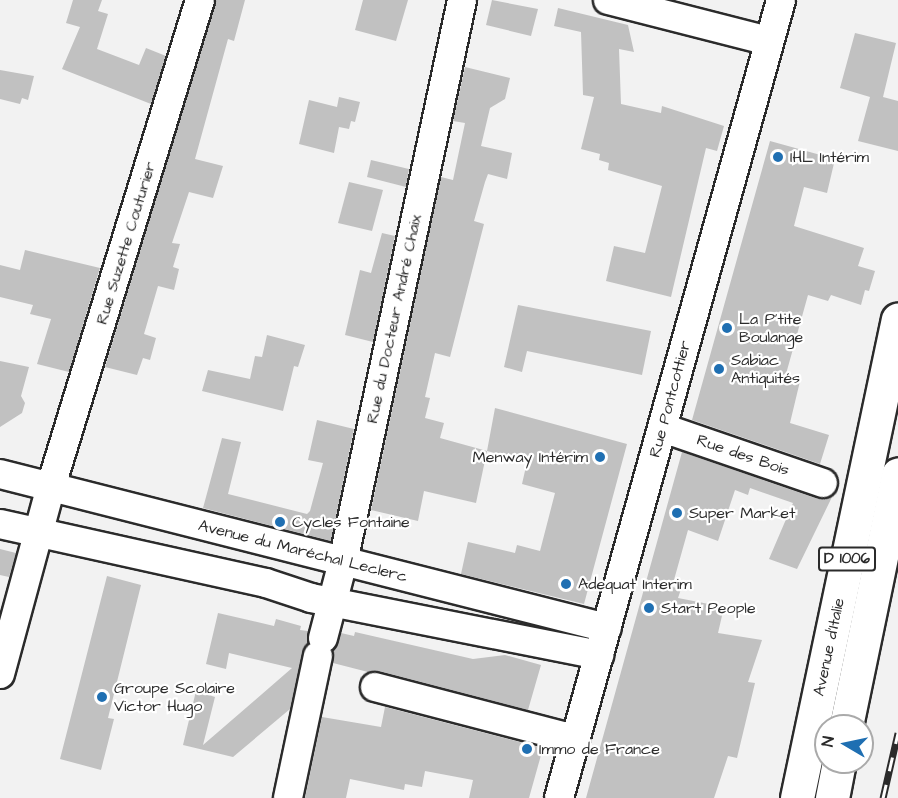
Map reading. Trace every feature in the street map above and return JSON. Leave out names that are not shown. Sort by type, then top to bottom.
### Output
[{"type":"main road","name":"Avenue d'Italie","points":[[796,798],[898,320]]},
{"type":"main road","name":"Avenue d'Italie","points":[[848,714],[898,474]]},
{"type":"main road","points":[[832,798],[837,774]]},
{"type":"street","name":"Rue Suzette Couturier","points":[[0,674],[51,486],[200,0]]},
{"type":"street","name":"Rue du Docteur André Chaix","points":[[288,798],[320,647],[343,562],[462,0]]},
{"type":"street","points":[[608,0],[769,41]]},
{"type":"street","name":"Rue Pontcottier","points":[[559,798],[781,0]]},
{"type":"street","name":"Rue des Bois","points":[[663,428],[823,483]]},
{"type":"street","name":"Avenue du Maréchal Leclerc","points":[[0,474],[607,628]]},
{"type":"street","points":[[0,524],[332,600],[599,655]]},
{"type":"street","points":[[375,687],[575,739]]},
{"type":"building","points":[[73,0],[102,0],[98,11],[108,14],[97,49],[139,65],[146,48],[166,56],[151,104],[62,69],[80,27],[66,23]]},
{"type":"building","points":[[216,0],[245,0],[234,41],[228,39],[195,159],[223,166],[213,198],[189,192],[172,243],[180,244],[173,267],[179,269],[174,290],[158,286],[144,334],[156,338],[150,360],[143,358],[137,375],[105,367]]},
{"type":"building","points":[[363,0],[408,0],[396,41],[355,30]]},
{"type":"building","points":[[492,0],[538,9],[531,36],[486,25]]},
{"type":"building","points":[[558,8],[628,25],[634,52],[619,49],[621,104],[661,113],[662,106],[724,126],[717,151],[706,148],[671,297],[606,281],[614,246],[645,253],[662,186],[608,170],[609,163],[599,160],[600,154],[581,149],[594,97],[583,95],[581,32],[554,26]]},
{"type":"building","points":[[855,33],[896,43],[883,97],[898,101],[898,151],[858,141],[870,97],[840,88]]},
{"type":"building","points":[[465,67],[510,78],[505,99],[490,108],[481,146],[512,153],[507,179],[488,174],[485,182],[474,221],[484,224],[450,357],[435,353],[425,397],[430,398],[425,418],[444,423],[440,438],[487,451],[476,503],[424,491],[418,521],[371,510],[441,177],[453,180],[465,123],[453,121]]},
{"type":"building","points":[[0,70],[34,76],[28,100],[22,98],[20,104],[0,99]]},
{"type":"building","points":[[339,97],[360,102],[355,122],[351,121],[349,129],[339,127],[334,153],[299,144],[309,100],[337,107]]},
{"type":"building","points":[[770,141],[835,159],[827,193],[804,187],[794,226],[864,248],[858,266],[875,271],[869,291],[865,290],[861,305],[831,295],[828,301],[808,295],[786,374],[801,377],[790,423],[829,435],[820,464],[692,420]]},
{"type":"building","points":[[371,160],[409,169],[406,187],[367,177]]},
{"type":"building","points":[[349,182],[383,190],[372,231],[338,223]]},
{"type":"building","points":[[382,233],[395,236],[373,342],[345,335],[360,270],[371,273]]},
{"type":"building","points":[[25,250],[100,268],[69,372],[37,364],[51,319],[30,314],[33,305],[0,297],[0,265],[20,270]]},
{"type":"building","points":[[518,305],[651,331],[642,375],[527,351],[522,372],[504,367]]},
{"type":"building","points":[[267,335],[305,345],[298,367],[294,366],[283,411],[202,391],[208,370],[250,379],[255,356],[262,357]]},
{"type":"building","points":[[0,361],[29,367],[21,396],[25,403],[22,413],[0,427]]},
{"type":"building","points":[[495,408],[627,444],[584,604],[461,574],[468,542],[515,553],[517,545],[540,551],[555,493],[522,484],[527,462],[487,451]]},
{"type":"building","points":[[317,420],[354,429],[331,541],[203,508],[222,438],[241,442],[228,494],[307,514],[310,511],[323,463],[308,460]]},
{"type":"building","points":[[682,452],[818,499],[832,497],[797,569],[769,559],[793,503],[750,488],[748,495],[735,490],[718,541],[688,530],[672,587],[681,589],[678,598],[724,607],[718,633],[762,640],[748,682],[755,683],[737,758],[728,756],[714,798],[586,798]]},
{"type":"building","points":[[0,549],[16,553],[9,577],[0,575]]},
{"type":"building","points":[[107,576],[141,585],[108,718],[114,719],[101,770],[60,759]]},
{"type":"building","points":[[218,613],[274,626],[276,619],[301,626],[300,630],[308,631],[308,644],[302,653],[290,709],[233,757],[183,745],[196,691],[215,697],[203,745],[292,668],[229,653],[226,669],[206,664]]},
{"type":"building","points":[[355,632],[473,659],[505,655],[541,665],[528,710],[379,671],[368,672],[333,663],[333,650],[341,633],[354,636]]},
{"type":"building","points":[[385,707],[543,748],[529,798],[469,798],[473,780],[425,771],[422,787],[405,784],[404,790],[350,779],[346,798],[305,798],[322,717],[381,727]]},
{"type":"railway","points":[[883,798],[898,733]]},
{"type":"place","name":"IHL Intérim","points":[[778,157]]},
{"type":"place","name":"La P'tite Boulange","points":[[727,328]]},
{"type":"place","name":"Sabiac Antiquités","points":[[719,369]]},
{"type":"place","name":"Menway Intérim","points":[[600,457]]},
{"type":"place","name":"Super Market","points":[[677,513]]},
{"type":"place","name":"Cycles Fontaine","points":[[280,522]]},
{"type":"place","name":"Adequat Interim","points":[[566,584]]},
{"type":"place","name":"Start People","points":[[649,608]]},
{"type":"place","name":"Groupe Scolaire Victor Hugo","points":[[102,697]]},
{"type":"place","name":"Immo de France","points":[[527,749]]}]
